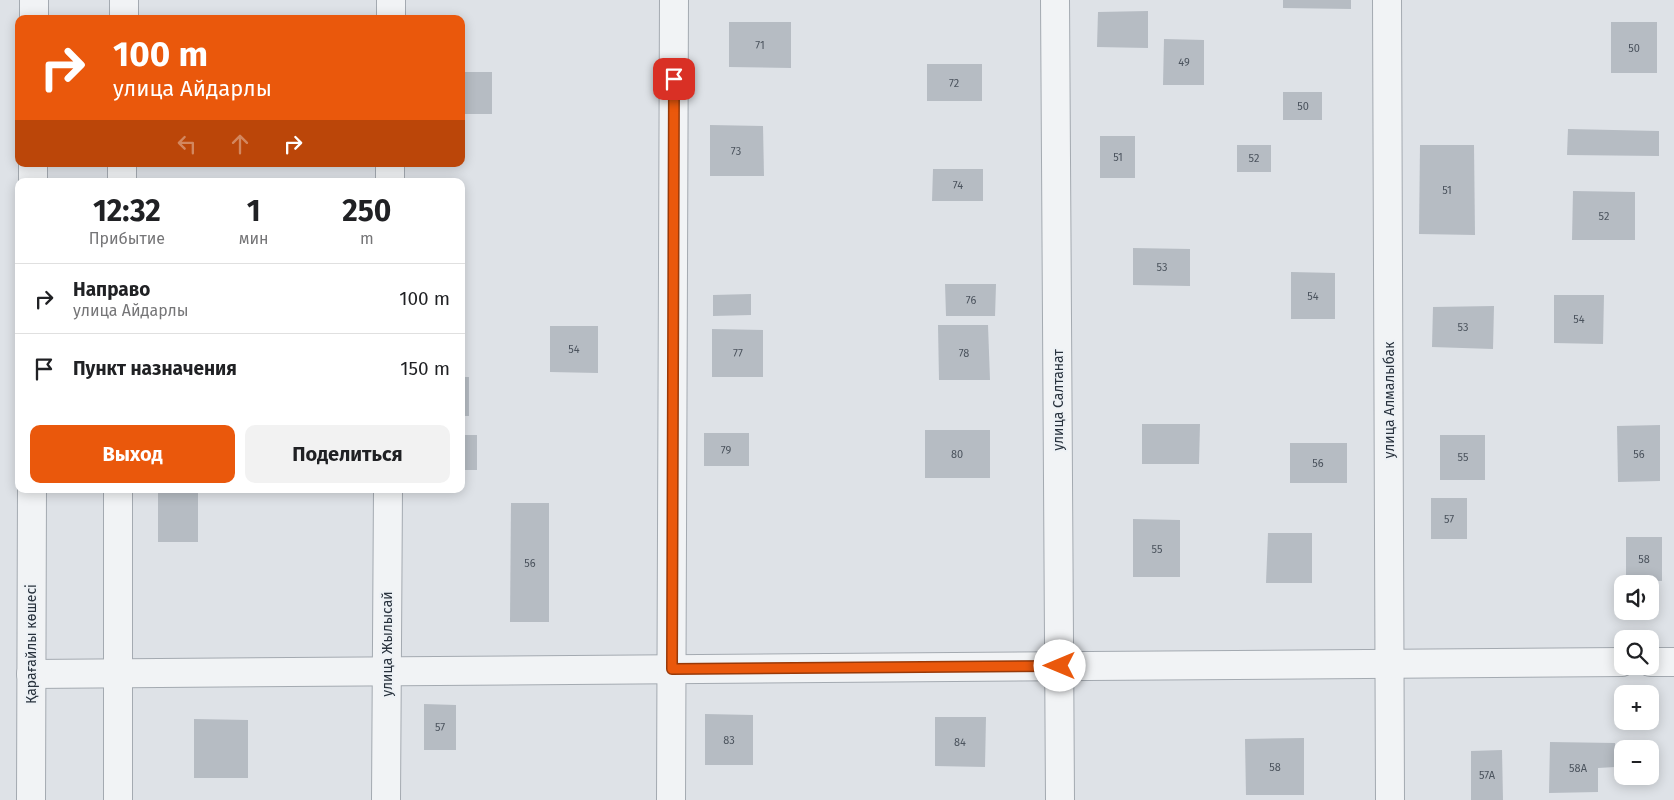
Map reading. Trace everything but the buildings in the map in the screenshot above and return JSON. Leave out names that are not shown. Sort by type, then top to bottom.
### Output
[{"type":"street","points":[[34,0],[34,15]]},
{"type":"street","points":[[124,0],[124,15]]},
{"type":"street","points":[[391,15],[392,0]]},
{"type":"street","points":[[671,800],[674,0]]},
{"type":"street","name":"улица Салтанат","points":[[1055,0],[1060,800]]},
{"type":"street","name":"улица Алмалыбак","points":[[1387,0],[1390,800]]},
{"type":"street","name":"Қарағайлы көшесі","points":[[31,800],[32,493]]},
{"type":"street","points":[[118,493],[116,673],[118,800]]},
{"type":"street","name":"улица Жылысай","points":[[386,800],[388,493]]},
{"type":"street","points":[[31,674],[1614,662]]},
{"type":"street","points":[[1659,662],[1674,662]]},
{"type":"route","points":[[674,79],[672,669],[1060,666]]}]
